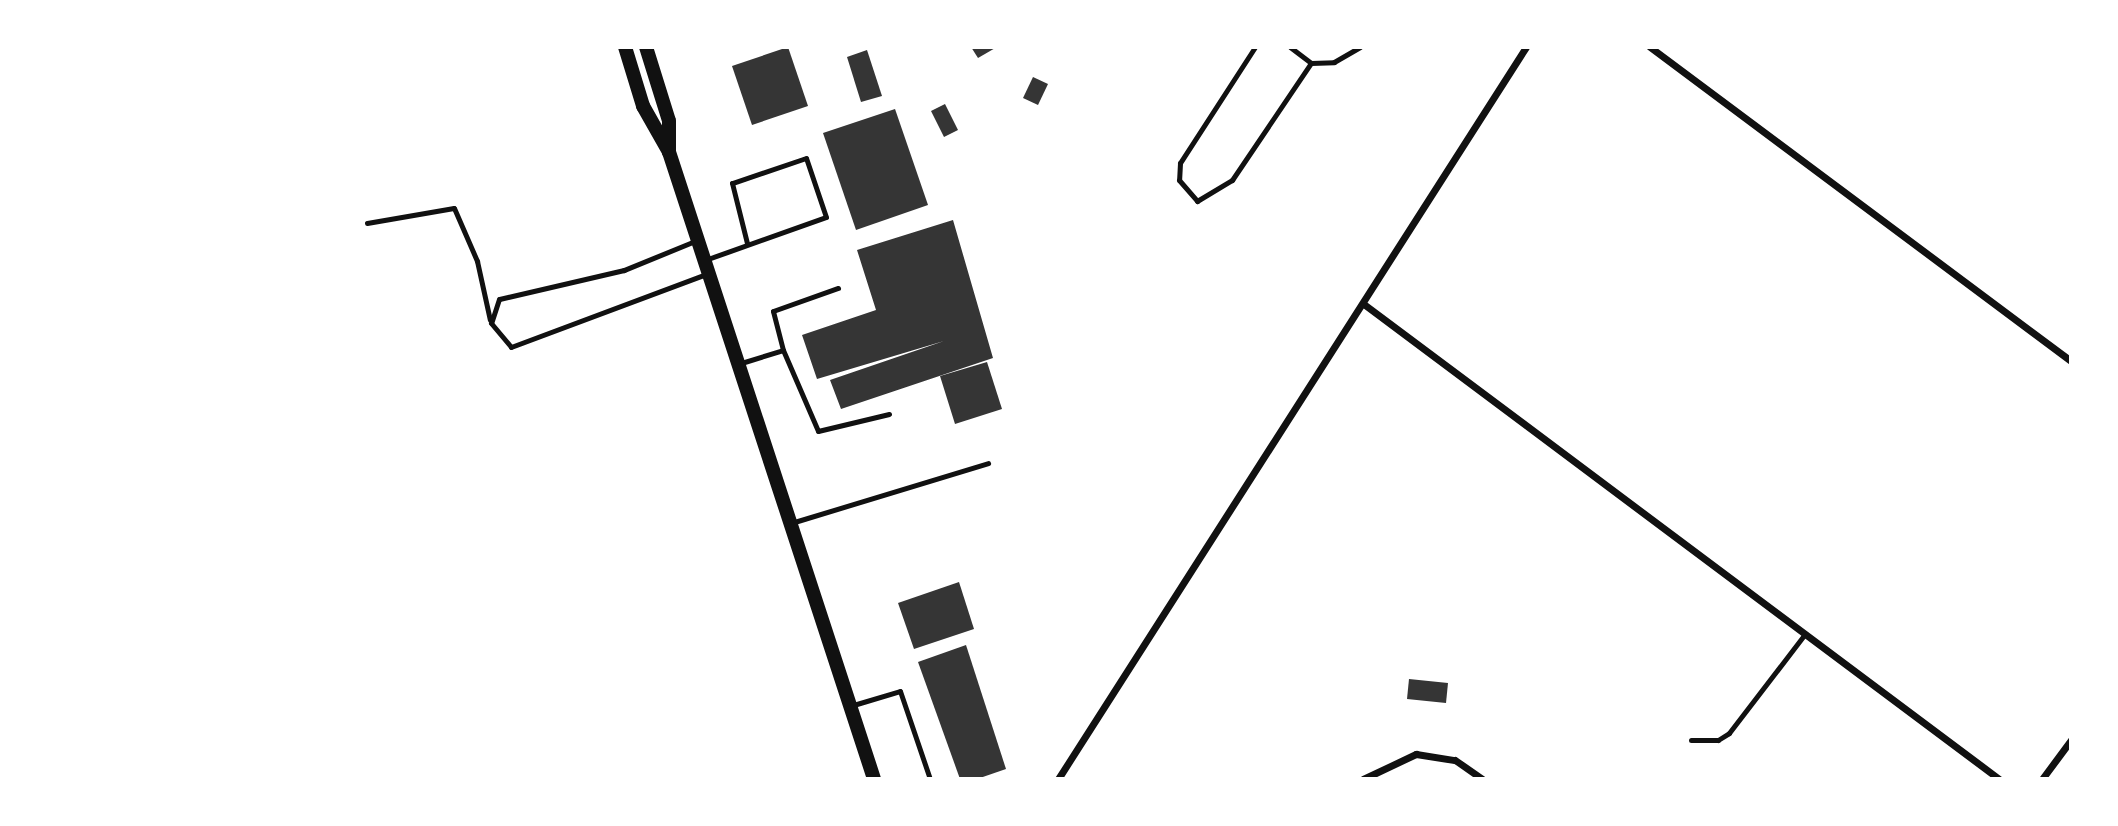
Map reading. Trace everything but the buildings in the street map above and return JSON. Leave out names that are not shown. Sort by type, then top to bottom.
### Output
[{"type":"main road","points":[[625,47],[643,106],[669,152],[874,779]]},
{"type":"main road","points":[[646,47],[669,121],[669,152]]},
{"type":"street","points":[[1058,779],[1365,305],[1526,47]]},
{"type":"street","points":[[1650,47],[2071,361]]},
{"type":"street","points":[[1365,305],[1999,779]]},
{"type":"street","points":[[2042,779],[2071,740]]},
{"type":"street","points":[[1363,779],[1416,754],[1455,761],[1482,779]]},
{"type":"lane","points":[[1255,47],[1180,163],[1179,180],[1197,201],[1232,180],[1311,63]]},
{"type":"lane","points":[[1290,47],[1311,63],[1334,62],[1360,47]]},
{"type":"lane","points":[[367,223],[454,208],[477,261],[491,323],[510,347],[707,266],[747,243],[826,218],[806,158],[732,183],[747,243]]},
{"type":"lane","points":[[491,323],[499,299],[624,270],[698,240]]},
{"type":"lane","points":[[838,288],[773,311],[783,350],[817,431],[889,414]]},
{"type":"lane","points":[[738,363],[783,350]]},
{"type":"lane","points":[[791,523],[988,463]]},
{"type":"lane","points":[[1691,740],[1718,740],[1729,733],[1805,634]]},
{"type":"lane","points":[[850,706],[900,691],[930,779]]}]
